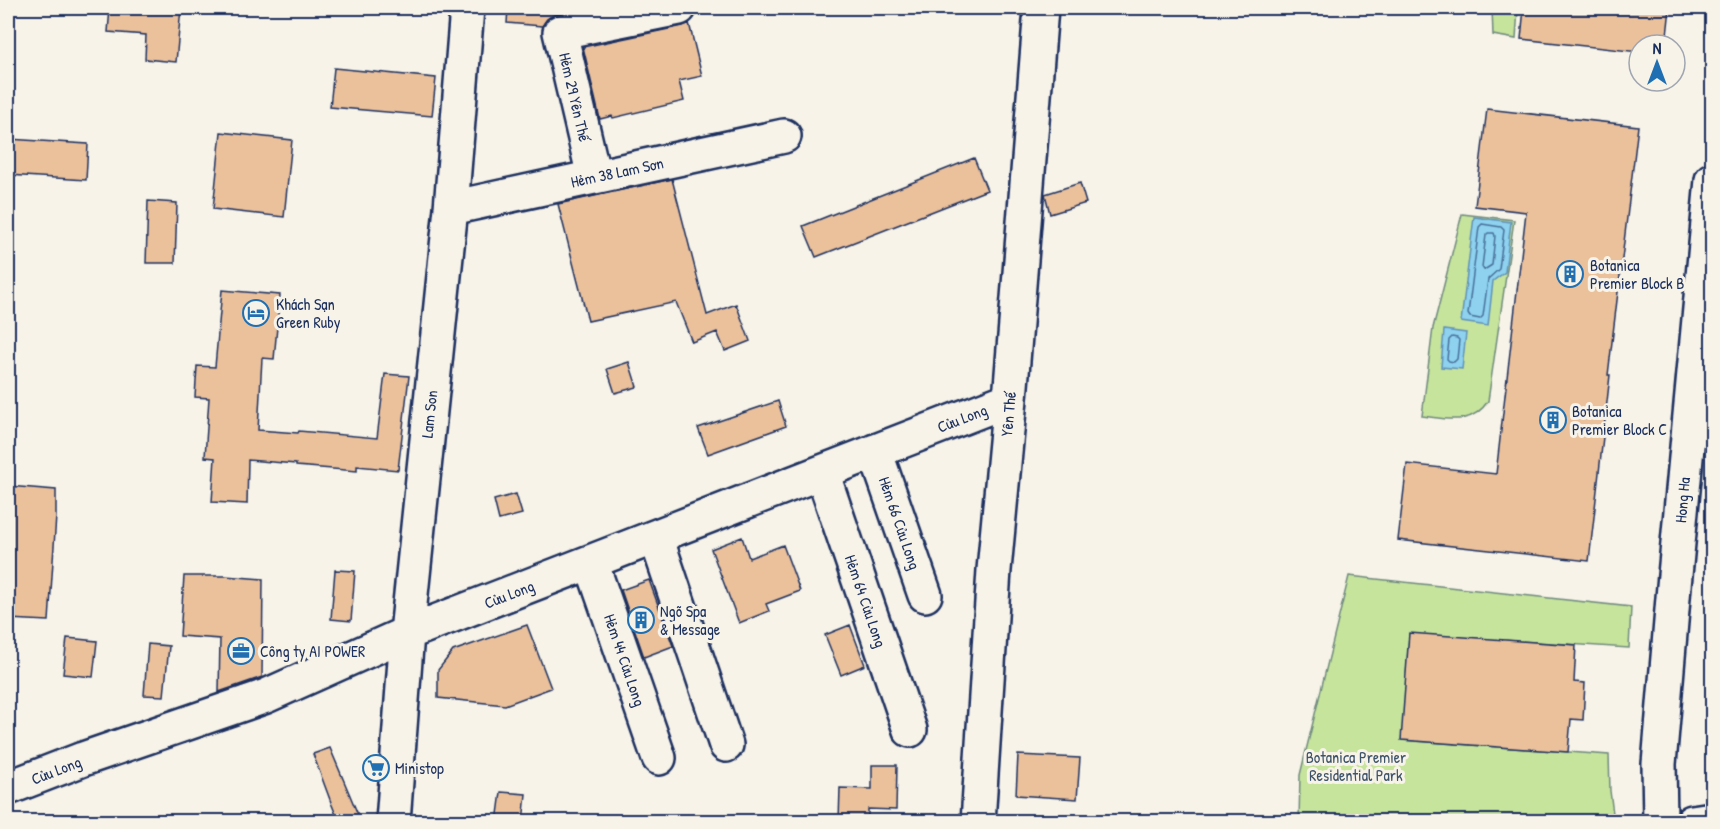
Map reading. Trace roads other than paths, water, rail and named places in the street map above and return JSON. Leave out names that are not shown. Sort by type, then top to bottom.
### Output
[{"type":"street","name":"Lam Son","points":[[393,822],[407,633],[451,208],[467,8]]},
{"type":"street","name":"Hẻm 29 Yên Thế","points":[[594,177],[560,32],[680,8]]},
{"type":"street","name":"Yên Thế","points":[[978,822],[994,570],[1041,8]]},
{"type":"street","name":"Hẻm 38 Lam Sơn","points":[[451,208],[784,136]]},
{"type":"street","name":"Hong Ha","points":[[1660,822],[1660,752],[1713,180]]},
{"type":"street","name":"Cửu Long","points":[[8,788],[83,759],[266,696],[407,633],[1010,399]]},
{"type":"street","name":"Hẻm 66 Cửu Long","points":[[875,451],[925,595]]},
{"type":"street","name":"Hẻm 64 Cửu Long","points":[[822,472],[910,730]]},
{"type":"street","points":[[656,537],[726,745]]},
{"type":"street","name":"Hẻm 44 Cửu Long","points":[[591,562],[659,758]]},
{"type":"street","points":[[1692,822],[1713,819]]},
{"type":"water","points":[[1474,217],[1511,222],[1505,272],[1493,281],[1488,326],[1461,322]]},
{"type":"water","points":[[1444,330],[1466,333],[1462,369],[1441,367]]},
{"type":"place","name":"Botanica Premier Block B","points":[[1570,274]]},
{"type":"place","name":"Khách Sạn Green Ruby","points":[[256,313]]},
{"type":"place","name":"Botanica Premier Block C","points":[[1553,420]]},
{"type":"place","name":"Ngõ Spa & Message","points":[[641,620]]},
{"type":"place","name":"Công ty AI POWER","points":[[241,651]]},
{"type":"place","name":"Ministop","points":[[376,768]]},
{"type":"park label","name":"Botanica Premier Residential Park","points":[[1356,766]]}]
